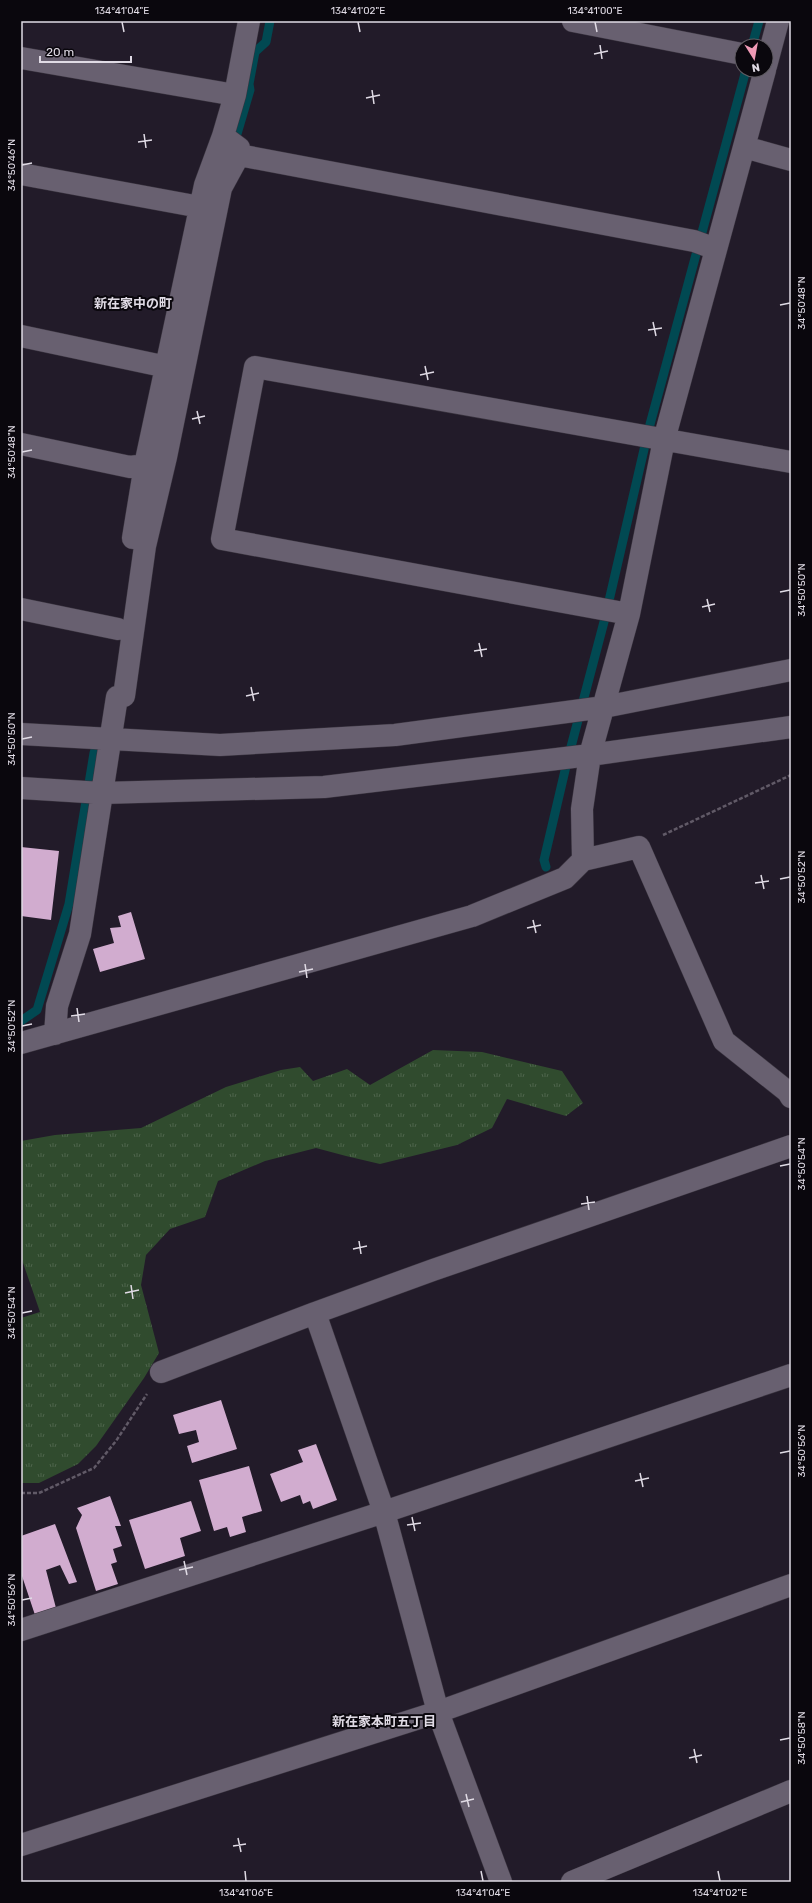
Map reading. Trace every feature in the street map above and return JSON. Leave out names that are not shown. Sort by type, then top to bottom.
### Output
[{"type":"street","points":[[233,145],[205,185],[145,465],[108,695],[117,697],[124,696],[145,546],[166,457],[221,188],[233,145],[235,95],[249,21]]},
{"type":"street","points":[[573,21],[734,52]]},
{"type":"street","points":[[773,38],[778,21]]},
{"type":"street","points":[[21,58],[235,95]]},
{"type":"street","points":[[583,860],[582,809],[590,756],[629,614],[652,438],[716,249],[762,78]]},
{"type":"street","points":[[233,145],[694,241],[716,249]]},
{"type":"street","points":[[744,148],[791,160]]},
{"type":"street","points":[[21,174],[200,207]]},
{"type":"street","points":[[21,336],[167,367]]},
{"type":"street","points":[[629,614],[222,539],[255,367],[791,462]]},
{"type":"street","points":[[21,444],[130,467],[145,465]]},
{"type":"street","points":[[21,609],[118,629]]},
{"type":"street","points":[[21,734],[220,745],[395,735],[604,707],[790,665]]},
{"type":"street","points":[[55,1034],[57,1006],[80,934],[117,697]]},
{"type":"street","points":[[21,788],[102,793],[324,787],[590,756],[791,727]]},
{"type":"street","points":[[21,1043],[472,916],[565,878],[583,860],[639,847],[724,1041],[788,1092],[791,1097]]},
{"type":"street","points":[[161,1372],[433,1270],[791,1146]]},
{"type":"street","points":[[315,1313],[384,1512],[438,1712],[501,1882]]},
{"type":"street","points":[[21,1630],[384,1512],[791,1375]]},
{"type":"street","points":[[21,1845],[438,1712],[791,1585]]},
{"type":"street","points":[[572,1882],[791,1790]]},
{"type":"path","points":[[639,847],[791,775]]},
{"type":"path","points":[[21,1493],[39,1493],[94,1468],[116,1441],[161,1372]]},
{"type":"green space","points":[[433,1050],[482,1052],[562,1071],[583,1103],[566,1116],[507,1099],[492,1128],[457,1145],[380,1164],[316,1148],[265,1161],[218,1181],[205,1217],[170,1229],[146,1255],[141,1285],[159,1353],[144,1378],[96,1446],[78,1464],[39,1483],[21,1483],[21,1318],[40,1312],[21,1257],[21,1141],[55,1135],[141,1128],[226,1087],[281,1070],[300,1067],[313,1081],[347,1069],[370,1085]]},
{"type":"building","points":[[21,847],[59,851],[51,920],[21,916]]},
{"type":"building","points":[[131,912],[145,959],[100,972],[93,949],[114,943],[110,928],[121,927],[118,916]]},
{"type":"building","points":[[221,1400],[237,1449],[192,1463],[187,1446],[199,1442],[196,1430],[179,1434],[173,1415]]},
{"type":"building","points":[[316,1444],[337,1500],[313,1509],[310,1501],[303,1504],[300,1495],[281,1502],[270,1474],[303,1462],[298,1450]]},
{"type":"building","points":[[249,1466],[262,1511],[242,1517],[246,1532],[230,1537],[227,1527],[214,1531],[199,1480]]},
{"type":"building","points":[[110,1496],[121,1526],[115,1526],[122,1546],[113,1549],[117,1562],[111,1564],[118,1584],[96,1591],[76,1528],[82,1515],[77,1508]]},
{"type":"building","points":[[191,1501],[201,1531],[180,1538],[185,1556],[145,1569],[129,1520]]},
{"type":"building","points":[[55,1524],[77,1582],[69,1584],[60,1565],[46,1570],[56,1608],[35,1615],[21,1573],[21,1536]]},
{"type":"waterway","points":[[232,144],[237,134],[250,90],[249,84],[255,52],[266,42],[270,21]]},
{"type":"waterway","points":[[754,38],[759,21]]},
{"type":"waterway","points":[[546,867],[544,860],[567,762],[605,618],[649,428],[744,78]]},
{"type":"waterway","points":[[21,1021],[37,1010],[69,904],[94,753],[99,738]]},
{"type":"district","name":"新在家中の町","points":[[133,303]]},
{"type":"district","name":"新在家本町五丁目","points":[[384,1721]]}]
